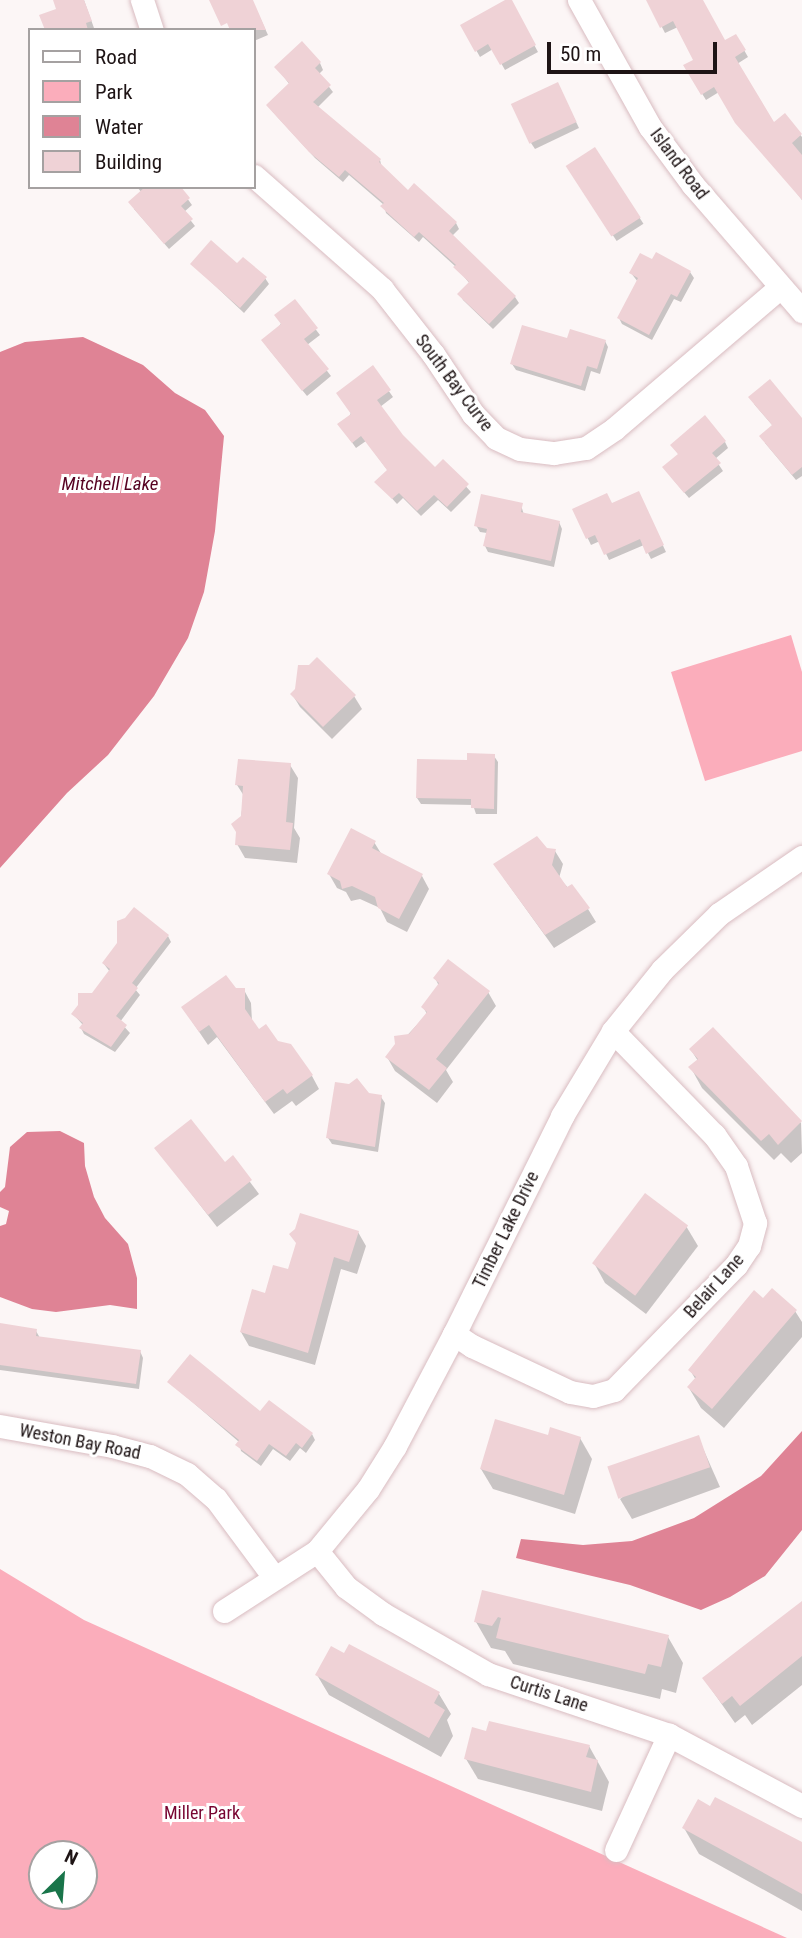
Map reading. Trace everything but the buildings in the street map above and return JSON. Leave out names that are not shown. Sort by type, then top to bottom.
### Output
[{"type":"street","points":[[142,0],[151,28]]},
{"type":"street","name":"Island Road","points":[[579,0],[650,127],[693,185],[802,311]]},
{"type":"street","name":"South Bay Curve","points":[[256,178],[382,289],[433,354],[473,414],[496,438],[520,449],[554,453],[586,448],[614,429],[780,287]]},
{"type":"street","name":"Timber Lake Drive","points":[[223,1611],[274,1577],[299,1565],[317,1551],[368,1489],[395,1446],[454,1334],[562,1116],[613,1031],[662,970],[719,914],[802,856]]},
{"type":"street","name":"Belair Lane","points":[[454,1334],[472,1346],[570,1392],[593,1396],[614,1390],[736,1265],[749,1246],[755,1223],[750,1200],[736,1166],[714,1136],[613,1031]]},
{"type":"street","name":"Weston Bay Road","points":[[0,1426],[112,1446],[150,1456],[187,1474],[216,1499],[274,1577]]},
{"type":"street","name":"Curtis Lane","points":[[317,1551],[346,1587],[355,1594],[383,1614],[488,1674],[669,1735],[802,1806]]},
{"type":"street","points":[[616,1850],[669,1735]]},
{"type":"green space","points":[[791,635],[802,672],[802,751],[705,781],[671,672]]},
{"type":"green space","name":"Miller Park","points":[[0,1569],[84,1620],[787,1938],[0,1938]]},
{"type":"water","name":"Mitchell Lake","points":[[83,337],[143,365],[175,393],[205,410],[224,436],[215,531],[204,592],[188,638],[154,696],[108,755],[67,793],[0,868],[0,352],[25,342]]},
{"type":"water","points":[[60,1131],[84,1143],[85,1166],[94,1197],[105,1218],[128,1244],[137,1278],[137,1309],[110,1305],[56,1312],[32,1309],[0,1297],[0,1226],[6,1224],[9,1211],[0,1207],[0,1192],[5,1187],[10,1147],[27,1132]]},
{"type":"water","points":[[802,1431],[802,1530],[765,1576],[730,1597],[701,1610],[630,1585],[516,1558],[521,1539],[583,1545],[632,1541],[694,1518],[761,1476]]}]
